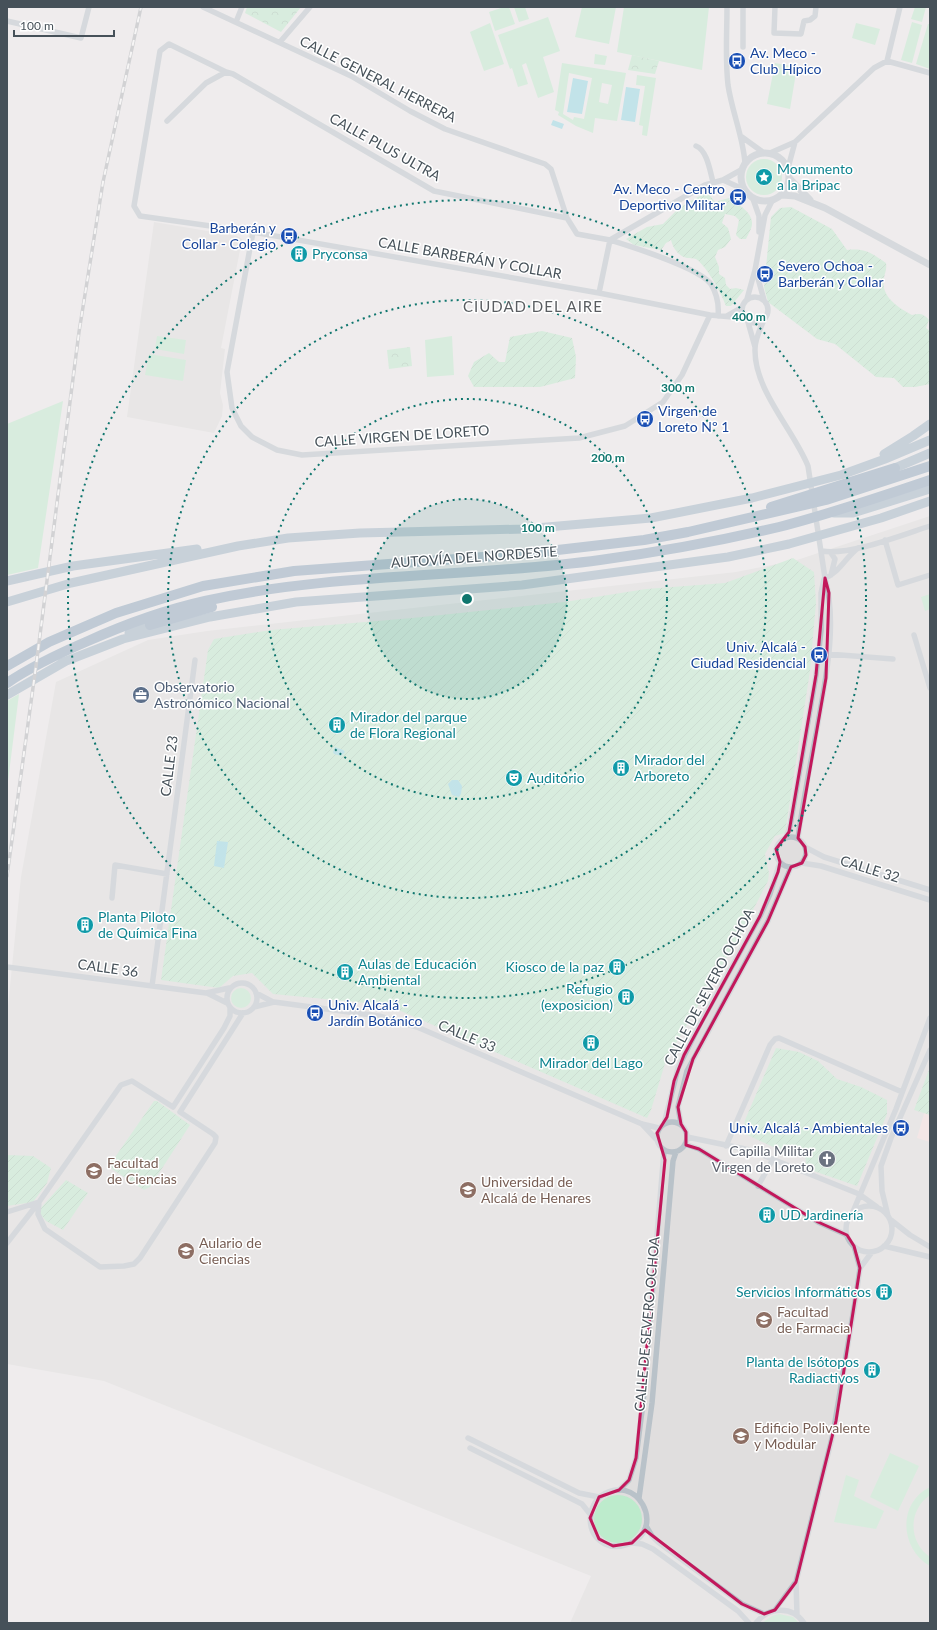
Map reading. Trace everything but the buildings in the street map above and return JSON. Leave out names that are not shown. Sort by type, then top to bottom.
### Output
[{"type":"highway","points":[[841,474],[890,451],[930,424]]},
{"type":"highway","points":[[7,581],[73,566],[168,554],[255,538],[288,538],[360,533],[524,529],[651,518],[752,498],[841,474],[885,459],[930,440]]},
{"type":"highway","points":[[688,532],[847,484],[895,468],[930,453]]},
{"type":"highway","points":[[7,666],[49,642],[116,613],[203,586],[294,571],[523,554],[610,545],[688,532],[826,500],[930,466]]},
{"type":"highway","name":"AUTOVÍA DEL NORDESTE","points":[[7,682],[55,655],[122,634],[205,601],[293,586],[522,569],[600,560],[691,546],[779,527],[829,513],[930,480]]},
{"type":"highway","points":[[829,513],[853,513],[930,489]]},
{"type":"highway","points":[[122,634],[296,602],[522,585],[728,558],[810,538],[881,518],[930,501]]},
{"type":"highway","points":[[7,602],[71,583],[238,546],[288,538]]},
{"type":"highway","points":[[7,695],[61,663],[122,634],[293,586]]},
{"type":"street","points":[[7,21],[81,38],[89,7]]},
{"type":"street","name":"CALLE GENERAL HERRERA","points":[[203,7],[351,76],[410,111],[445,129],[545,164],[551,169],[567,218],[576,234],[610,240]]},
{"type":"street","points":[[236,22],[242,7]]},
{"type":"street","points":[[280,42],[310,7]]},
{"type":"street","points":[[727,7],[728,84],[733,111],[742,137],[743,167],[740,180],[743,189]]},
{"type":"street","points":[[743,7],[743,47]]},
{"type":"street","points":[[775,7],[774,34],[801,34],[804,21],[810,20],[815,16],[816,7]]},
{"type":"street","points":[[887,61],[900,7]]},
{"type":"street","name":"CALLE PLUS ULTRA","points":[[148,218],[137,214],[134,206],[160,51],[169,44],[226,72],[234,74],[434,191],[567,218]]},
{"type":"street","points":[[599,293],[610,240],[713,182],[723,180],[743,167],[753,156],[767,153],[795,142],[874,68],[887,61],[930,73]]},
{"type":"street","points":[[166,121],[206,83],[226,72]]},
{"type":"street","points":[[742,137],[767,153],[782,160],[788,168]]},
{"type":"street","points":[[753,199],[759,201],[772,201],[782,195],[787,187],[789,178],[788,168],[795,142]]},
{"type":"street","points":[[696,146],[701,148],[704,154],[713,182]]},
{"type":"street","points":[[789,178],[813,203]]},
{"type":"street","points":[[723,180],[743,189],[753,199],[759,216],[759,242],[756,270],[747,299],[741,308],[743,318],[748,322],[758,323],[764,320]]},
{"type":"street","points":[[782,195],[796,196],[813,203],[930,265]]},
{"type":"street","points":[[759,242],[765,216],[772,201]]},
{"type":"street","name":"CALLE BARBERÁN Y COLLAR","points":[[148,218],[253,232],[599,293],[710,315],[743,318]]},
{"type":"street","name":"CALLE VIRGEN DE LORETO","points":[[253,232],[227,372],[232,408],[241,426],[252,437],[277,450],[302,455],[579,438],[626,426],[663,402],[682,375],[710,315]]},
{"type":"street","points":[[610,240],[682,266],[700,275],[710,284],[715,293],[719,307],[718,316]]},
{"type":"street","points":[[755,348],[768,310],[756,270]]},
{"type":"street","points":[[747,299],[757,297],[764,300]]},
{"type":"street","name":"CALLE BARBERÁN Y COLLAR","points":[[726,316],[741,308]]},
{"type":"street","points":[[748,322],[755,348],[755,360],[763,386],[802,451],[808,466],[822,551],[824,578],[829,592],[826,678],[798,838]]},
{"type":"street","points":[[822,551],[831,553],[860,547],[930,526]]},
{"type":"street","points":[[885,540],[898,585],[930,575]]},
{"type":"street","points":[[824,578],[831,576],[849,555],[860,547]]},
{"type":"street","points":[[831,553],[835,559],[831,576]]},
{"type":"street","points":[[786,837],[798,838],[806,847],[806,855],[802,863],[792,867],[780,862],[776,854],[776,849],[780,841],[786,837],[790,826],[816,675],[821,631],[821,592],[824,578]]},
{"type":"street","points":[[914,635],[930,688]]},
{"type":"street","points":[[828,654],[892,659]]},
{"type":"street","name":"CALLE 23","points":[[152,986],[195,660]]},
{"type":"street","name":"CALLE 32","points":[[806,847],[812,852],[824,857],[930,890]]},
{"type":"street","name":"CALLE DE SEVERO OCHOA","points":[[662,1126],[678,1068],[700,1024],[760,916],[770,894],[780,862]]},
{"type":"street","name":"CALLE 32","points":[[802,863],[821,866],[930,900]]},
{"type":"street","points":[[112,898],[115,866],[167,874]]},
{"type":"street","name":"CALLE DE SEVERO OCHOA","points":[[681,1124],[678,1107],[684,1083],[693,1059],[768,920],[792,867]]},
{"type":"street","name":"CALLE 36","points":[[7,967],[206,993],[230,988]]},
{"type":"street","points":[[173,1107],[224,1028],[230,1016],[226,998],[230,988],[237,983],[246,983],[250,985],[256,993],[257,998],[254,1007],[243,1013],[180,1112]]},
{"type":"street","name":"CALLE 36","points":[[206,993],[228,1006]]},
{"type":"street","name":"CALLE 33","points":[[256,993],[274,1002],[396,1020],[417,1027],[642,1124],[662,1126]]},
{"type":"street","name":"CALLE 33","points":[[254,1007],[274,1002]]},
{"type":"street","points":[[228,1006],[238,1013],[243,1013]]},
{"type":"street","points":[[847,1235],[848,1220],[874,1162],[930,1018]]},
{"type":"street","points":[[726,1146],[770,1045],[775,1039],[779,1038],[902,1092]]},
{"type":"street","points":[[860,1268],[872,1252],[884,1246],[892,1234],[882,1191],[881,1166],[891,1138],[930,1050]]},
{"type":"street","points":[[7,1243],[39,1202],[121,1085],[126,1082],[132,1081],[216,1137],[215,1143],[140,1258],[134,1264],[100,1267],[46,1229],[38,1214],[39,1202]]},
{"type":"street","points":[[675,1122],[681,1124],[687,1137],[685,1144],[676,1152],[664,1151],[659,1147],[656,1138],[662,1126],[675,1122]]},
{"type":"street","name":"CALLE 33","points":[[642,1124],[656,1138]]},
{"type":"street","points":[[687,1137],[750,1150],[859,1194],[910,1235],[930,1247]]},
{"type":"street","points":[[685,1144],[700,1149],[818,1222],[847,1235],[854,1246],[860,1268],[833,1434],[796,1582],[797,1615]]},
{"type":"street","name":"CALLE DE SEVERO OCHOA","points":[[619,1490],[629,1480],[636,1458],[643,1403],[664,1151]]},
{"type":"street","name":"CALLE DE SEVERO OCHOA","points":[[639,1498],[652,1404],[676,1152]]},
{"type":"street","points":[[758,1186],[773,1159]]},
{"type":"street","points":[[7,1212],[39,1202]]},
{"type":"street","points":[[852,1214],[864,1207],[877,1208]]},
{"type":"street","points":[[854,1246],[860,1250],[872,1252]]},
{"type":"street","points":[[884,1246],[930,1258]]},
{"type":"street","points":[[468,1438],[579,1493],[599,1497]]},
{"type":"street","points":[[470,1448],[582,1504],[590,1514]]},
{"type":"street","points":[[632,1543],[643,1532],[646,1526],[646,1511],[639,1498],[627,1491],[619,1490],[605,1493],[594,1503],[590,1514],[591,1526],[594,1533],[605,1544],[618,1547],[632,1543],[642,1544],[653,1549],[738,1611],[749,1623]]},
{"type":"street","points":[[646,1526],[658,1542],[742,1604],[764,1614]]},
{"type":"street","points":[[775,1610],[789,1594],[796,1582]]},
{"type":"street","points":[[756,1623],[764,1614],[775,1610],[784,1610],[797,1615],[804,1623]]},
{"type":"highlighted area","points":[[825,578],[829,593],[826,678],[798,838],[805,847],[806,855],[802,863],[791,867],[768,921],[693,1059],[678,1107],[681,1124],[686,1132],[686,1145],[699,1149],[818,1222],[847,1235],[854,1246],[860,1268],[836,1421],[796,1582],[775,1610],[764,1614],[742,1604],[645,1530],[632,1543],[613,1546],[599,1539],[590,1518],[599,1497],[619,1490],[629,1480],[636,1458],[665,1160],[657,1133],[667,1117],[674,1081],[684,1055],[760,916],[778,872],[780,862],[776,849],[789,832],[816,675]]},
{"type":"shaded area","points":[[154,222],[237,236],[242,239],[244,245],[243,251],[240,250],[221,348],[225,349],[220,393],[223,405],[222,416],[214,433],[127,417]]},
{"type":"shaded area","name":"Universidad de Alcalá de Henares","points":[[930,516],[930,1623],[570,1623],[591,1576],[104,1381],[7,1364],[7,1016],[21,877],[56,682],[148,640],[207,631],[736,572],[797,560]]},
{"type":"shaded area","points":[[930,1093],[930,1142],[917,1138]]},
{"type":"green space","points":[[247,7],[301,7],[281,32],[245,13]]},
{"type":"green space","points":[[504,7],[509,7],[515,24],[495,31],[489,12]]},
{"type":"green space","points":[[514,7],[525,7],[529,19],[519,22]]},
{"type":"green space","points":[[582,7],[616,7],[609,44],[575,37]]},
{"type":"green space","points":[[624,7],[709,7],[702,70],[617,52]]},
{"type":"green space","points":[[915,7],[926,7],[922,22],[911,19]]},
{"type":"green space","points":[[548,17],[560,51],[543,57],[554,92],[538,98],[526,63],[522,65],[528,84],[518,87],[512,68],[510,69],[498,35]]},
{"type":"green space","points":[[912,22],[922,25],[912,63],[901,60]]},
{"type":"green space","points":[[490,23],[504,64],[484,71],[470,32]]},
{"type":"green space","points":[[856,23],[880,29],[875,45],[852,38]]},
{"type":"green space","points":[[928,24],[930,24],[930,69],[916,64]]},
{"type":"green space","points":[[595,54],[607,56],[605,65],[594,64]]},
{"type":"green space","points":[[632,55],[659,61],[655,74],[628,70]]},
{"type":"green space","points":[[562,63],[626,73],[617,121],[595,118],[593,133],[576,126],[558,115],[559,112],[555,110]],"holes":[[[569,73],[592,78],[584,119],[574,117],[573,120],[563,114]],[[602,83],[612,85],[608,104],[599,102]]]},
{"type":"green space","points":[[775,63],[797,67],[790,109],[767,104]]},
{"type":"green space","points":[[637,75],[656,78],[647,136],[642,135],[643,126],[639,125],[645,86],[636,85]]},
{"type":"green space","points":[[768,159],[777,164],[781,170],[781,184],[777,190],[768,195],[760,195],[751,190],[747,184],[746,173],[751,164],[757,160]]},
{"type":"green space","points":[[707,192],[715,202],[729,198],[744,209],[752,220],[752,224],[746,239],[740,239],[736,235],[739,220],[735,216],[725,214],[722,223],[728,228],[731,239],[725,247],[718,250],[715,257],[719,267],[719,274],[725,278],[726,285],[730,289],[736,288],[744,290],[731,306],[726,306],[714,281],[701,263],[696,259],[687,258],[679,254],[673,246],[671,240],[666,243],[661,250],[634,245],[626,239],[647,227],[663,224],[680,207]]},
{"type":"green space","points":[[791,207],[832,229],[847,250],[868,252],[886,263],[884,285],[888,296],[896,305],[912,315],[922,314],[929,320],[926,328],[930,331],[930,384],[915,387],[903,387],[894,378],[876,377],[835,344],[817,339],[768,302],[764,287],[771,217],[780,208]]},
{"type":"green space","points":[[542,331],[572,338],[576,357],[575,378],[540,387],[474,387],[468,376],[474,362],[489,353],[499,362],[505,362],[510,337]]},
{"type":"green space","points":[[157,336],[186,340],[184,354],[155,349]]},
{"type":"green space","points":[[452,336],[454,375],[427,377],[425,340]]},
{"type":"green space","points":[[410,347],[412,366],[389,369],[387,350]]},
{"type":"green space","points":[[149,354],[186,360],[183,381],[145,375]]},
{"type":"green space","points":[[63,401],[38,568],[7,575],[7,424]]},
{"type":"green space","points":[[793,558],[814,572],[816,603],[810,671],[785,833],[775,836],[765,854],[769,873],[768,881],[740,935],[666,1060],[651,1110],[647,1118],[387,1005],[273,994],[252,973],[233,976],[219,988],[161,980],[208,650],[214,639],[271,630],[412,618],[564,602],[646,589],[725,583]]},
{"type":"green space","points":[[930,594],[930,609],[925,611],[921,597]]},
{"type":"green space","points":[[19,694],[7,789],[7,701]]},
{"type":"green space","points":[[241,988],[248,991],[251,998],[248,1005],[241,1008],[234,1005],[231,998],[234,991]]},
{"type":"green space","points":[[776,1048],[799,1052],[818,1061],[837,1079],[861,1087],[887,1100],[887,1114],[857,1186],[805,1168],[806,1159],[799,1152],[786,1153],[743,1133],[745,1120]]},
{"type":"green space","points":[[930,1067],[930,1115],[914,1110]]},
{"type":"green space","points":[[154,1101],[157,1101],[190,1125],[150,1187],[144,1190],[112,1169],[111,1163]]},
{"type":"green space","points":[[7,1155],[33,1156],[51,1168],[47,1183],[33,1202],[7,1206]]},
{"type":"green space","points":[[66,1180],[88,1193],[63,1230],[46,1221],[38,1211]]},
{"type":"green space","points":[[890,1453],[919,1466],[898,1511],[870,1497]]},
{"type":"green space","points":[[846,1475],[859,1480],[854,1496],[884,1511],[876,1529],[834,1522]]},
{"type":"green space","points":[[930,1487],[930,1495],[923,1501],[918,1509],[914,1526],[918,1543],[923,1551],[930,1557],[930,1566],[920,1558],[913,1549],[908,1538],[906,1526],[912,1504],[919,1494]]},
{"type":"green space","points":[[613,1495],[623,1495],[635,1502],[642,1514],[642,1524],[635,1536],[623,1543],[613,1543],[605,1539],[598,1532],[594,1524],[594,1514],[598,1506],[605,1499]]},
{"type":"green space","points":[[779,1614],[793,1617],[799,1623],[762,1623],[772,1616]]},
{"type":"water","points":[[573,78],[588,81],[582,114],[567,112]]},
{"type":"water","points":[[626,87],[640,89],[635,122],[621,120]]},
{"type":"water","points":[[553,120],[564,124],[562,129],[551,125]]},
{"type":"water","points":[[335,747],[345,752],[341,756],[334,754],[333,752]]},
{"type":"water","points":[[452,780],[458,780],[462,786],[459,797],[452,795],[448,784]]},
{"type":"water","points":[[217,841],[228,842],[224,868],[214,866]]},
{"type":"railway","points":[[7,876],[79,332],[103,182],[141,7]]},
{"type":"place","name":"Av. Meco - Club Hípico","points":[[737,61]]},
{"type":"place","name":"Monumento a la Bripac","points":[[764,177]]},
{"type":"place","name":"Av. Meco - Centro Deportivo Militar","points":[[738,197]]},
{"type":"place","name":"Barberán y Collar - Colegio","points":[[289,236]]},
{"type":"place","name":"Pryconsa","points":[[299,254]]},
{"type":"place","name":"Severo Ochoa - Barberán y Collar","points":[[765,274]]},
{"type":"place","name":"Virgen de Loreto Nº 1","points":[[645,419]]},
{"type":"place","name":"Univ. Alcalá - Ciudad Residencial","points":[[819,655]]},
{"type":"place","name":"Observatorio Astronómico Nacional","points":[[141,695]]},
{"type":"place","name":"Mirador del parque de Flora Regional","points":[[337,725]]},
{"type":"place","name":"Mirador del Arboreto","points":[[621,768]]},
{"type":"place","name":"Auditorio","points":[[514,778]]},
{"type":"place","name":"Planta Piloto de Química Fina","points":[[85,925]]},
{"type":"place","name":"Kiosco de la paz","points":[[617,967]]},
{"type":"place","name":"Aulas de Educación Ambiental","points":[[345,972]]},
{"type":"place","name":"Refugio (exposicion)","points":[[626,997]]},
{"type":"place","name":"Univ. Alcalá - Jardín Botánico","points":[[315,1013]]},
{"type":"place","name":"Mirador del Lago","points":[[591,1043]]},
{"type":"place","name":"Univ. Alcalá - Ambientales","points":[[901,1128]]},
{"type":"place","name":"Capilla Militar Virgen de Loreto","points":[[827,1159]]},
{"type":"place","name":"Facultad de Ciencias","points":[[94,1171]]},
{"type":"place","name":"Universidad de Alcalá de Henares","points":[[468,1190]]},
{"type":"place","name":"UD Jardinería","points":[[767,1215]]},
{"type":"place","name":"Aulario de Ciencias","points":[[186,1251]]},
{"type":"place","name":"Servicios Informáticos","points":[[884,1292]]},
{"type":"place","name":"Facultad de Farmacia","points":[[764,1320]]},
{"type":"place","name":"Planta de Isótopos Radiactivos","points":[[872,1370]]},
{"type":"place","name":"Edificio Polivalente y Modular","points":[[741,1436]]},
{"type":"district","name":"CIUDAD DEL AIRE","points":[[533,307]]}]
